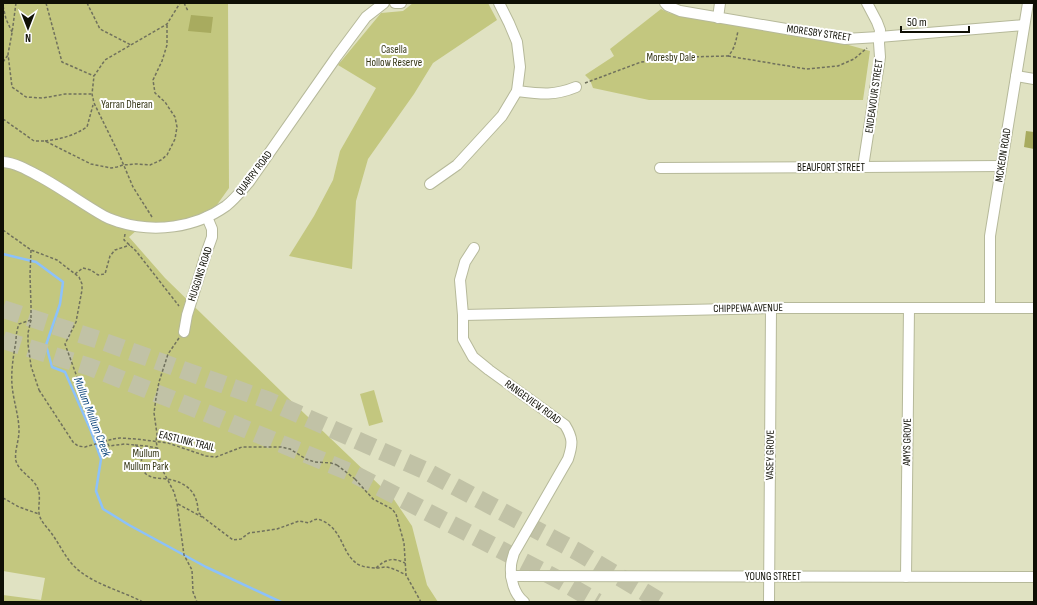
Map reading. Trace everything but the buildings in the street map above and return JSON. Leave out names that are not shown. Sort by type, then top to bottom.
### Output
[{"type":"street","name":"QUARRY ROAD","points":[[3,162],[26,169],[52,183],[106,217],[126,224],[158,228],[178,226],[208,217],[219,211],[233,200],[249,182],[332,62],[366,17],[384,3]]},
{"type":"street","points":[[395,3],[401,3]]},
{"type":"street","points":[[430,184],[457,165],[502,116],[518,91],[520,67],[517,42],[499,3]]},
{"type":"street","name":"MORESBY STREET","points":[[665,3],[668,6],[680,11],[845,39],[1024,25]]},
{"type":"street","points":[[718,18],[720,3]]},
{"type":"street","name":"ENDEAVOUR STREET","points":[[863,167],[880,57],[880,30],[867,3]]},
{"type":"street","name":"MCKEON ROAD","points":[[990,308],[990,236],[1028,3]]},
{"type":"street","points":[[1016,76],[1034,79]]},
{"type":"street","points":[[518,91],[548,94],[566,91],[576,87]]},
{"type":"street","name":"BEAUFORT STREET","points":[[660,168],[1001,166]]},
{"type":"street","name":"HUGGINS ROAD","points":[[184,332],[187,315],[206,251],[212,237],[212,229],[208,217]]},
{"type":"street","name":"RANGEVIEW ROAD","points":[[474,248],[465,262],[460,280],[463,315],[463,339],[473,357],[488,370],[565,425],[572,440],[568,459],[514,553],[510,566],[516,593],[524,602]]},
{"type":"street","name":"CHIPPEWA AVENUE","points":[[463,315],[771,308],[1034,308]]},
{"type":"street","name":"VASEY GROVE","points":[[769,602],[771,308]]},
{"type":"street","name":"AMYS GROVE","points":[[906,577],[909,308]]},
{"type":"street","name":"YOUNG STREET","points":[[512,576],[1034,577]]},
{"type":"path","points":[[16,3],[8,54],[12,87],[26,98],[43,98],[65,94],[92,94]]},
{"type":"path","points":[[46,3],[62,62],[94,76]]},
{"type":"path","points":[[87,3],[100,30],[131,45]]},
{"type":"path","points":[[158,228],[133,187],[94,103],[92,94],[94,76],[105,60],[167,24],[180,3]]},
{"type":"path","points":[[184,3],[188,11]]},
{"type":"path","points":[[3,6],[6,19],[12,33]]},
{"type":"path","points":[[728,56],[732,52],[735,45],[741,21]]},
{"type":"path","points":[[45,141],[91,164],[111,168],[123,165],[150,165],[161,160],[167,155],[175,138],[177,128],[175,117],[165,102],[155,93],[153,80],[162,61],[167,45],[167,24]]},
{"type":"path","points":[[576,87],[641,62],[686,58],[728,56],[806,69],[838,66],[854,60],[879,37]]},
{"type":"path","points":[[3,62],[8,54]]},
{"type":"path","points":[[3,119],[34,140],[58,140],[87,127],[94,103]]},
{"type":"path","points":[[126,224],[124,240],[136,251],[187,315]]},
{"type":"path","points":[[3,230],[31,250],[57,260],[79,277],[82,284],[82,290],[76,322],[65,344],[93,421],[97,425],[109,446],[125,444],[158,448]]},
{"type":"path","points":[[75,274],[83,268],[91,270],[98,275],[105,274],[110,256],[115,250],[130,245]]},
{"type":"path","name":"EASTLINK TRAIL","points":[[31,250],[31,320],[28,333],[30,366],[39,390],[73,442],[78,446],[86,447],[120,438],[156,441],[168,443],[216,458],[242,448],[290,448],[306,459],[315,462],[337,465],[355,479],[373,499],[392,509],[396,514],[404,543],[406,575],[421,602]]},
{"type":"path","points":[[31,320],[19,324],[12,374],[13,392],[19,427],[16,463],[34,482],[39,490],[39,514],[42,521],[74,567],[83,575],[143,602]]},
{"type":"path","points":[[184,332],[168,354],[159,382],[154,413],[157,434],[156,441],[162,471],[174,492],[177,503],[184,555],[192,570],[193,592],[197,602]]},
{"type":"path","points":[[135,445],[141,449],[141,459],[145,473],[154,478],[176,481],[186,486],[192,491],[198,504],[198,512],[233,540],[241,539],[249,533],[277,528],[299,521],[309,523],[313,519],[319,518],[329,524],[338,534],[347,552],[357,564],[366,568],[385,567],[406,575]]},
{"type":"path","points":[[3,498],[19,507],[39,514]]},
{"type":"path","points":[[177,503],[204,518]]},
{"type":"path","points":[[376,568],[393,559],[406,563]]},
{"type":"green space","name":"Mullum Mullum Park","points":[[3,3],[228,3],[229,188],[214,209],[202,215],[174,222],[146,222],[129,237],[165,278],[393,498],[412,526],[427,585],[438,602],[3,602],[3,595],[41,600],[45,578],[3,571]]},
{"type":"green space","name":"Casella Hollow Reserve","points":[[413,3],[488,3],[497,20],[433,63],[414,94],[368,159],[356,201],[352,269],[289,256],[314,216],[333,180],[340,151],[376,88],[338,65],[381,13],[403,11]]},
{"type":"green space","name":"Moresby Dale","points":[[661,9],[669,13],[710,21],[838,42],[870,51],[863,100],[649,100],[593,88],[590,80],[585,75],[614,56],[610,49]]},
{"type":"green space","points":[[374,390],[383,422],[369,426],[360,394]]},
{"type":"waterway","name":"Mullum Mullum Creek","points":[[3,254],[36,262],[63,282],[60,304],[46,345],[52,367],[65,372],[91,431],[101,459],[96,491],[103,509],[206,567],[281,602]]},
{"type":"tunnel","points":[[3,309],[99,340],[267,400],[424,470],[578,552],[661,602]]},
{"type":"tunnel","points":[[3,340],[90,367],[352,473],[561,581],[597,602]]},
{"type":"park label","name":"Yarran Dheran","points":[[127,104]]}]
